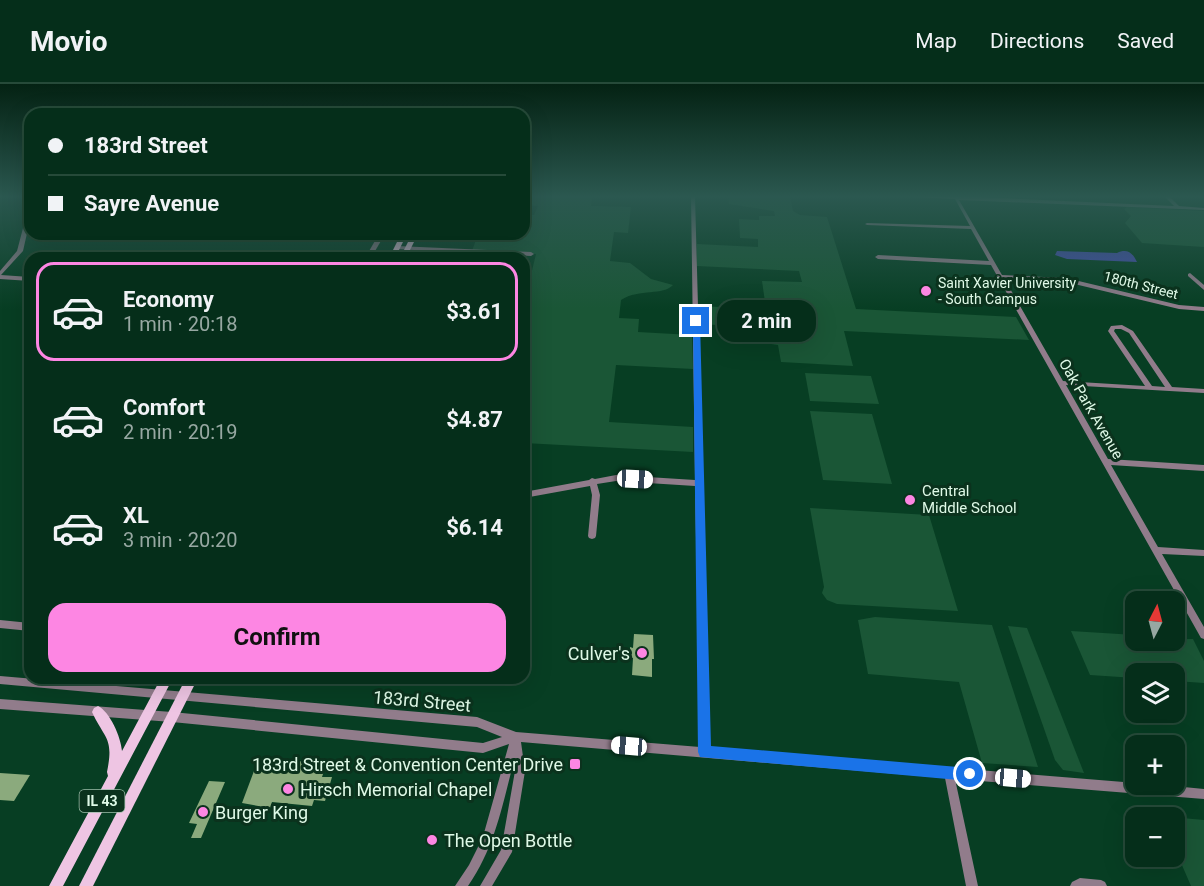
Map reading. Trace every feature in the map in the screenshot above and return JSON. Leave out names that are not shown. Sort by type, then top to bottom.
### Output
[{"type":"main road","points":[[395,252],[401,240]]},
{"type":"main road","points":[[406,252],[412,240]]},
{"type":"main road","name":"IL 43","points":[[56,886],[164,684]]},
{"type":"main road","name":"IL 43","points":[[86,886],[189,684]]},
{"type":"main road","points":[[98,711],[111,732],[118,752],[111,784]]},
{"type":"street","points":[[694,233],[705,752]]},
{"type":"street","name":"Oak Park Avenue","points":[[976,233],[1204,635]]},
{"type":"street","points":[[0,276],[20,251],[24,235]]},
{"type":"street","points":[[397,248],[482,252]]},
{"type":"street","points":[[878,258],[992,263]]},
{"type":"street","points":[[1190,275],[1204,288]]},
{"type":"street","points":[[0,276],[24,278]]},
{"type":"street","name":"180th Street","points":[[1000,276],[1066,280],[1179,307],[1204,309]]},
{"type":"street","points":[[1150,388],[1111,331],[1113,327],[1122,327],[1131,332],[1170,389]]},
{"type":"street","points":[[1061,383],[1204,391]]},
{"type":"street","points":[[1106,462],[1204,468]]},
{"type":"street","points":[[530,494],[616,478],[699,483]]},
{"type":"street","points":[[592,481],[596,495],[592,536]]},
{"type":"street","points":[[1156,550],[1204,553]]},
{"type":"street","points":[[0,624],[24,626]]},
{"type":"street","name":"183rd Street","points":[[0,680],[24,682]]},
{"type":"street","name":"183rd Street","points":[[49,684],[477,722],[516,737],[1204,794]]},
{"type":"street","name":"183rd Street","points":[[0,704],[172,717],[483,747],[516,737]]},
{"type":"street","points":[[461,886],[477,867],[493,827],[504,770],[516,737]]},
{"type":"street","points":[[486,886],[506,852],[520,771],[516,737]]},
{"type":"street","points":[[949,772],[972,886]]},
{"type":"street","points":[[1076,886],[1080,884],[1101,886]]},
{"type":"green space","points":[[530,233],[614,233],[610,261],[630,263],[651,279],[673,285],[663,290],[636,294],[621,300],[619,318],[639,319],[638,332],[692,335],[693,369],[616,365],[609,422],[693,427],[693,452],[530,443],[530,279],[536,254],[472,251],[476,240],[530,240]]},
{"type":"green space","points":[[740,233],[832,233],[856,309],[1016,317],[1029,340],[844,331],[853,366],[781,362],[778,345],[771,344],[768,328],[700,324],[699,306],[766,309],[762,281],[802,282],[799,271],[697,266],[697,244],[758,247],[758,239],[740,238]]},
{"type":"green space","points":[[1134,233],[1204,233],[1204,247],[1142,243]]},
{"type":"green space","points":[[805,373],[871,376],[879,404],[810,401]]},
{"type":"green space","points":[[810,411],[872,414],[892,484],[823,480]]},
{"type":"green space","points":[[810,508],[929,515],[958,611],[837,604],[827,600],[822,593],[824,587]]},
{"type":"green space","points":[[875,617],[992,625],[1038,767],[982,763],[959,682],[868,674],[858,620]]},
{"type":"green space","points":[[1008,626],[1027,628],[1084,773],[1063,770],[1055,760]]},
{"type":"green space","points":[[1071,631],[1125,634],[1125,651],[1185,651],[1185,639],[1193,639],[1204,661],[1204,683],[1185,682],[1185,663],[1125,663],[1125,677],[1090,675]]},
{"type":"green space","points":[[1185,818],[1204,820],[1204,886],[1191,886],[1183,867],[1185,867]]},
{"type":"shaded area","points":[[1057,251],[1117,253],[1127,251],[1134,256],[1137,262],[1067,259],[1055,255]]},
{"type":"building","name":"Culver's","points":[[634,634],[653,635],[652,677],[632,675],[633,658],[630,657],[630,647],[633,648]]},
{"type":"building","name":"Hirsch Memorial Chapel","points":[[294,761],[313,762],[310,770],[324,771],[322,777],[332,777],[325,801],[314,800],[312,806],[272,802],[270,808],[242,803],[254,771],[274,771],[275,768],[291,769]]},
{"type":"building","points":[[0,773],[30,775],[14,801],[0,800]]},
{"type":"building","name":"Burger King","points":[[209,781],[225,782],[201,838],[191,838],[197,824],[189,823]]},
{"type":"place","name":"Saint Xavier University - South Campus","points":[[926,291]]},
{"type":"place","name":"Central Middle School","points":[[910,500]]},
{"type":"place","name":"Culver's","points":[[642,653]]},
{"type":"place","name":"183rd Street & Convention Center Drive","points":[[575,764]]},
{"type":"place","name":"Hirsch Memorial Chapel","points":[[288,789]]},
{"type":"place","name":"Burger King","points":[[203,812]]},
{"type":"place","name":"The Open Bottle","points":[[432,840]]},
{"type":"route","points":[[696,321],[705,752],[970,774]]}]
